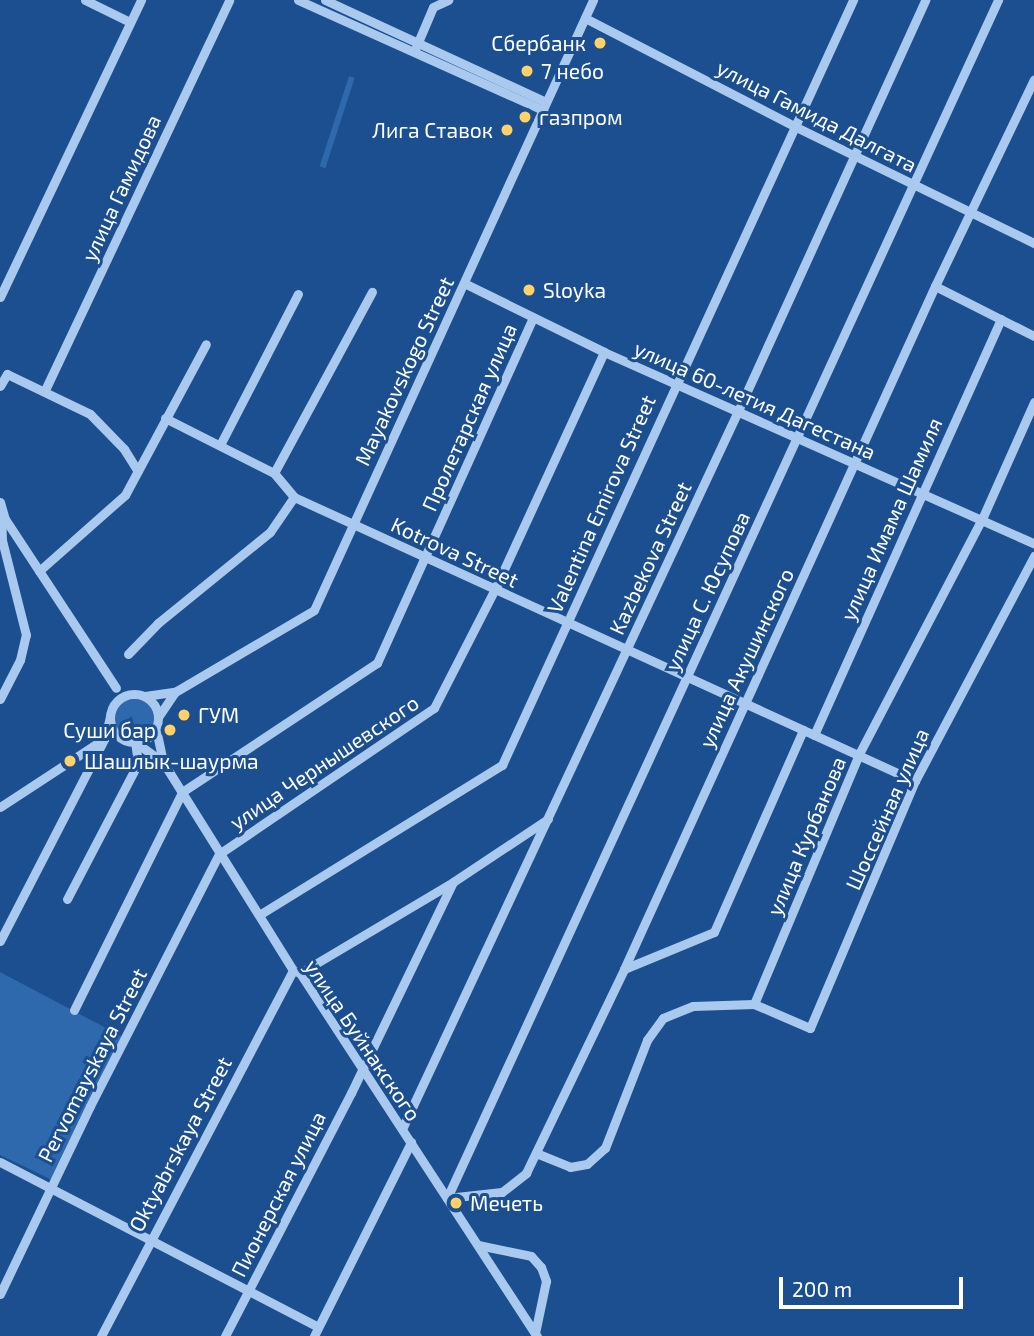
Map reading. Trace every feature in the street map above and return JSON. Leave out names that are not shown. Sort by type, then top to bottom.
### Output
[{"type":"street","points":[[85,0],[130,22]]},
{"type":"street","points":[[0,297],[141,0]]},
{"type":"street","name":"улица Гамидова","points":[[45,390],[229,0]]},
{"type":"street","points":[[298,0],[340,19],[416,47]]},
{"type":"street","points":[[325,0],[416,47],[545,106]]},
{"type":"street","points":[[416,47],[433,7],[448,0]]},
{"type":"street","name":"Mayakovskogo Street","points":[[175,692],[314,610],[593,0]]},
{"type":"street","name":"Valentina Emirova Street","points":[[259,915],[502,765],[853,0]]},
{"type":"street","name":"Kazbekova Street","points":[[402,1129],[738,411],[925,0]]},
{"type":"street","name":"улица С. Юсупова","points":[[447,1198],[998,0]]},
{"type":"street","points":[[340,19],[344,9]]},
{"type":"street","name":"улица Гамида Далгата","points":[[585,18],[796,127],[1034,243]]},
{"type":"street","name":"улица Акушинского","points":[[447,1198],[502,1192],[526,1173],[624,969],[935,286],[1034,79]]},
{"type":"street","name":"улица 60-летия Дагестана","points":[[464,283],[604,352],[1034,543]]},
{"type":"street","points":[[935,286],[1034,336]]},
{"type":"street","points":[[274,473],[372,292]]},
{"type":"street","points":[[220,445],[298,294]]},
{"type":"street","name":"Пролетарская улица","points":[[182,792],[377,663],[533,318]]},
{"type":"street","name":"улица Имама Шамиля","points":[[814,734],[1001,319]]},
{"type":"street","points":[[39,571],[125,495],[206,344]]},
{"type":"street","name":"улица Чернышевского","points":[[219,854],[434,708],[495,589],[604,352]]},
{"type":"street","points":[[0,386],[7,374],[90,414],[124,449],[138,471]]},
{"type":"street","name":"улица Курбанова","points":[[754,1004],[859,754],[982,519],[1034,402]]},
{"type":"street","name":"Kotrova Street","points":[[165,418],[274,473],[294,497],[915,781]]},
{"type":"street","points":[[128,654],[158,623],[270,532],[294,497]]},
{"type":"street","points":[[1,504],[5,519],[116,688],[145,696],[175,692]]},
{"type":"street","points":[[0,699],[20,660],[26,635],[2,540],[1,504]]},
{"type":"street","name":"Шоссейная улица","points":[[754,1004],[810,1028],[915,781],[1034,556]]},
{"type":"street","points":[[0,941],[106,738],[116,688]]},
{"type":"street","points":[[135,742],[150,737],[156,729],[159,716],[175,692]]},
{"type":"street","points":[[110,712],[122,696],[130,693]]},
{"type":"street","points":[[145,696],[151,700],[159,716]]},
{"type":"street","points":[[110,712],[115,733],[122,739]]},
{"type":"street","points":[[156,729],[163,762]]},
{"type":"street","points":[[624,969],[714,932],[803,730]]},
{"type":"street","points":[[0,807],[106,738],[135,742],[163,762]]},
{"type":"street","points":[[66,899],[138,763],[135,742]]},
{"type":"street","name":"улица Буйнакского","points":[[163,762],[219,854],[536,1334]]},
{"type":"street","points":[[74,1010],[182,792]]},
{"type":"street","points":[[296,972],[453,882],[549,818]]},
{"type":"street","name":"Pervomayskaya Street","points":[[0,1294],[219,854]]},
{"type":"street","name":"Пионерская улица","points":[[225,1336],[363,1069],[453,882]]},
{"type":"street","name":"Oktyabrskaya Street","points":[[101,1336],[150,1238],[296,972]]},
{"type":"street","points":[[536,1153],[570,1167],[587,1164],[605,1148],[647,1040],[663,1018],[693,1006],[754,1004]]},
{"type":"street","points":[[0,1162],[150,1238],[248,1291],[316,1332],[411,1142]]},
{"type":"street","points":[[478,1245],[531,1256],[541,1267],[546,1281],[536,1334]]},
{"type":"shaded area","points":[[349,76],[355,78],[325,168],[320,166]]},
{"type":"shaded area","points":[[134,699],[148,705],[154,719],[148,733],[134,739],[120,733],[114,719],[120,705]]},
{"type":"shaded area","points":[[0,972],[125,1038],[54,1181],[0,1155]]},
{"type":"place","name":"Сбербанк","points":[[600,43]]},
{"type":"place","name":"7 небо","points":[[527,71]]},
{"type":"place","name":"газпром","points":[[525,117]]},
{"type":"place","name":"Лига Ставок","points":[[507,130]]},
{"type":"place","name":"Sloyka","points":[[529,290]]},
{"type":"place","name":"ГУМ","points":[[184,715]]},
{"type":"place","name":"Суши бар","points":[[170,730]]},
{"type":"place","name":"Шашлык-шаурма","points":[[70,761]]},
{"type":"place","name":"Мечеть","points":[[456,1203]]}]
